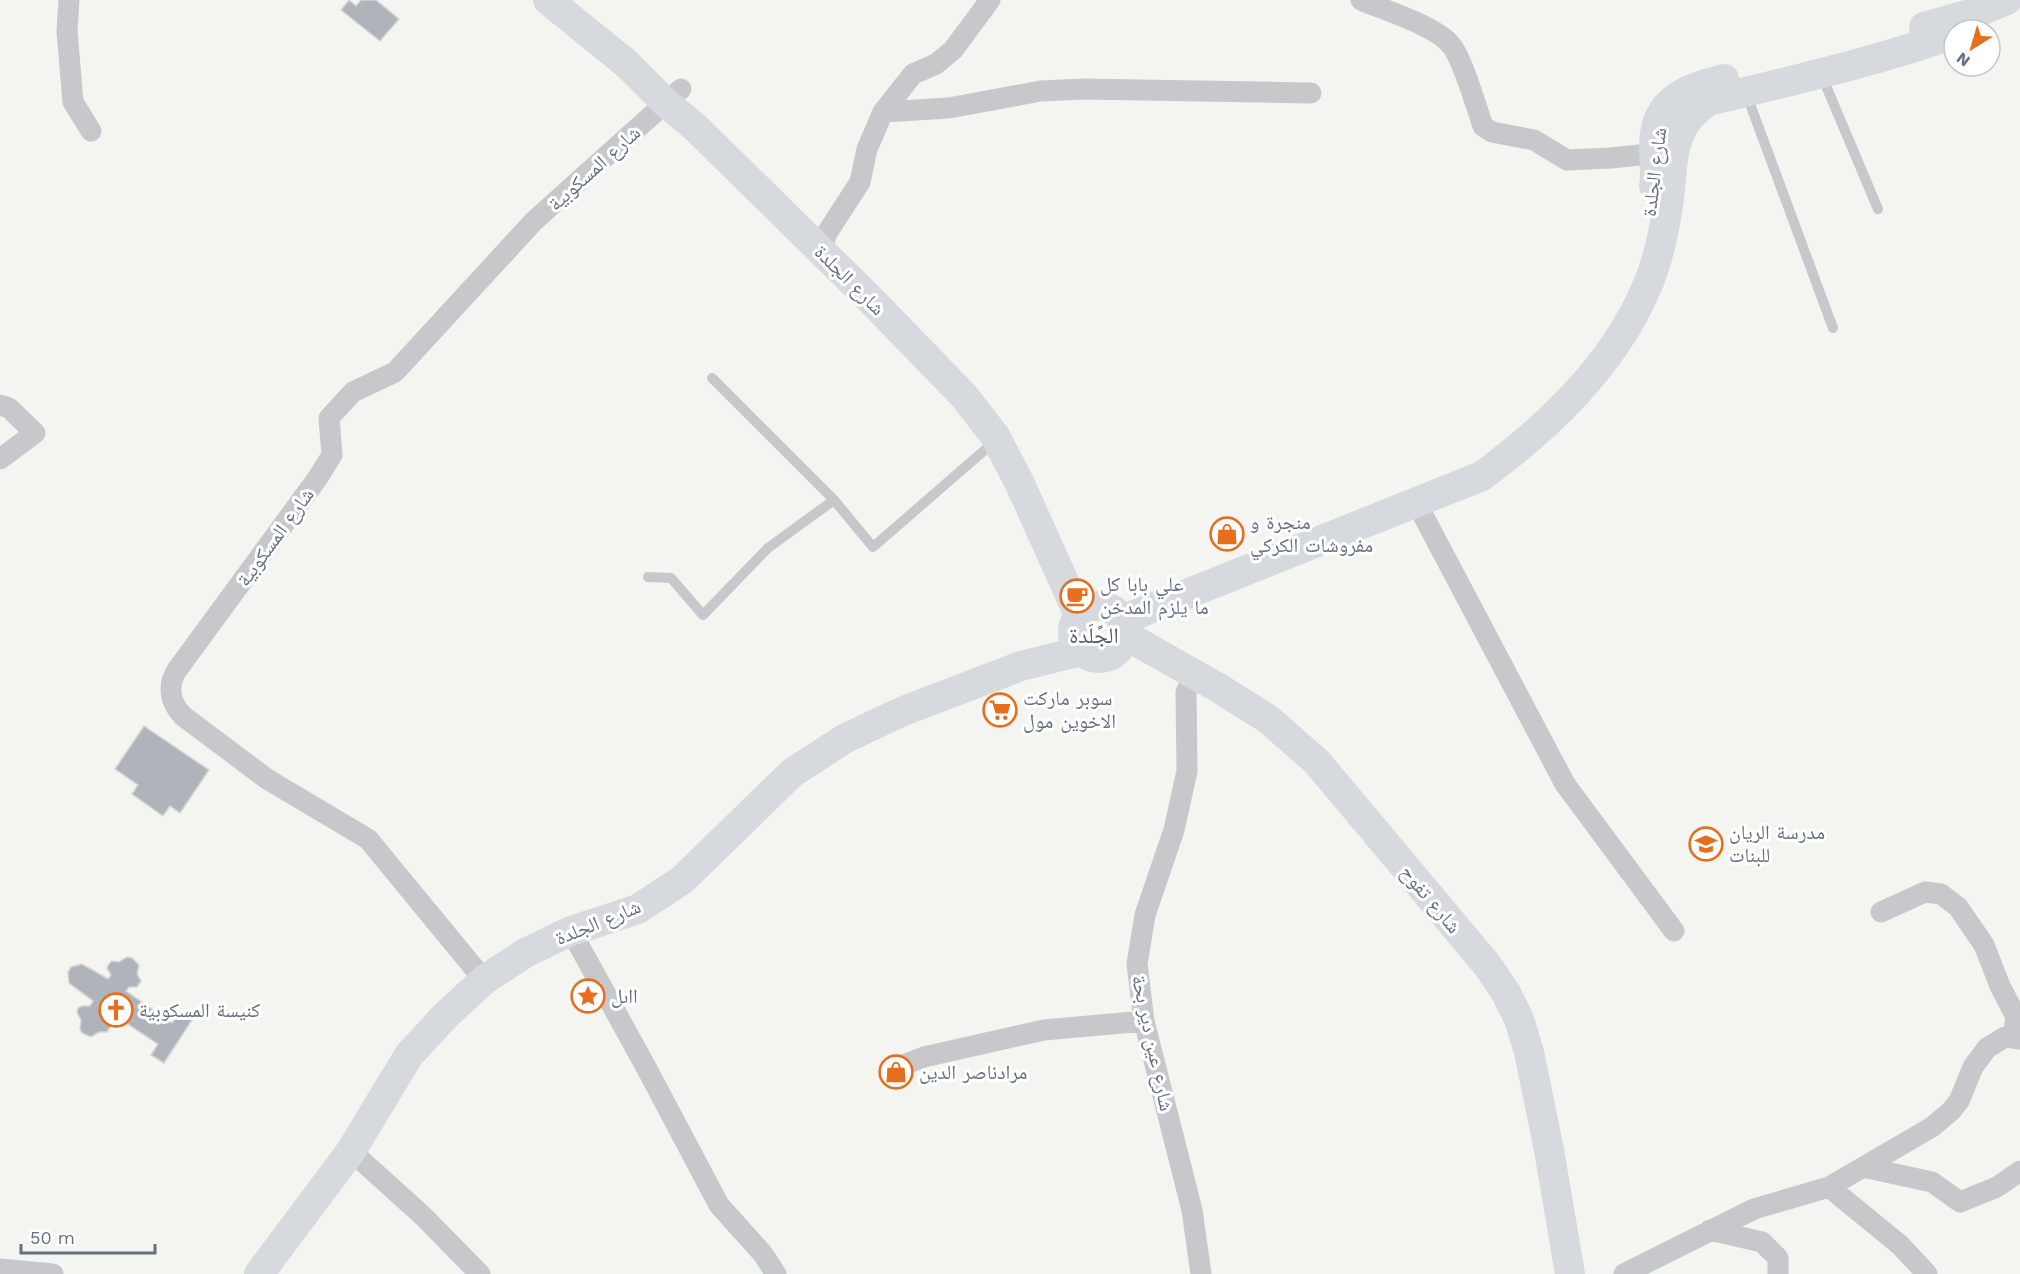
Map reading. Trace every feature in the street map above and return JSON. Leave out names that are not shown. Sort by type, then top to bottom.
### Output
[{"type":"street","points":[[69,0],[67,31],[73,102],[91,131]]},
{"type":"street","name":"شارع الجلدة","points":[[548,0],[627,64],[674,96],[772,175],[824,242],[964,396],[997,440],[1099,630]]},
{"type":"street","name":"شارع الجلدة","points":[[579,0],[674,96]]},
{"type":"street","points":[[824,242],[860,182],[867,149],[883,112],[913,74],[936,64],[953,50],[990,0]]},
{"type":"street","points":[[1361,0],[1436,32],[1451,45],[1459,59],[1483,126],[1492,132],[1534,140],[1567,160],[1611,159],[1665,152]]},
{"type":"street","name":"شارع الجلدة","points":[[1665,152],[1655,133],[1665,111],[1682,93],[1695,87],[1867,44],[1977,12],[2007,0]]},
{"type":"street","points":[[1998,18],[2020,10]]},
{"type":"street","name":"شارع الجلدة","points":[[259,1274],[351,1151],[409,1055],[445,1016],[484,980],[525,953],[571,931],[638,909],[682,880],[792,773],[844,739],[901,712],[1020,666],[1099,630],[1416,502],[1515,435],[1571,382],[1602,343],[1628,293],[1644,242],[1655,178],[1665,152],[1696,109],[1708,101],[1821,74],[1942,38]]},
{"type":"street","points":[[883,112],[949,108],[1041,91],[1083,89],[1311,93]]},
{"type":"street","name":"شارع المسكوبية","points":[[484,980],[368,839],[267,779],[183,716],[171,697],[172,680],[332,455],[329,418],[352,392],[395,372],[534,221],[674,96]]},
{"type":"street","name":"شارع الجلدة","points":[[824,242],[963,364],[1006,419],[1024,447],[1099,630]]},
{"type":"street","points":[[0,405],[9,408],[34,433],[0,459]]},
{"type":"street","points":[[1416,502],[1565,784],[1674,932]]},
{"type":"street","points":[[1099,630],[1190,683],[1293,765],[1325,799],[1480,983],[1506,1029],[1519,1078],[1554,1274]]},
{"type":"street","name":"شارع عين دير بحة","points":[[1190,683],[1186,771],[1174,830],[1145,915],[1137,964],[1144,1022],[1192,1210],[1201,1274]]},
{"type":"street","name":"شارع تفوح","points":[[1190,683],[1268,719],[1317,762],[1488,966],[1506,993],[1519,1019],[1529,1052],[1550,1150],[1570,1274]]},
{"type":"street","points":[[1624,1274],[1754,1209],[1829,1186],[1863,1167],[1941,1120],[1959,1101],[1979,1057],[2005,1037],[2017,1038],[2016,1017],[2000,986],[1984,945],[1959,907],[1941,894],[1925,892],[1881,912]]},
{"type":"street","points":[[571,931],[719,1205],[763,1254],[776,1274]]},
{"type":"street","points":[[893,1069],[924,1057],[1044,1030],[1144,1022]]},
{"type":"street","points":[[351,1151],[423,1216],[480,1274]]},
{"type":"street","points":[[1863,1167],[1932,1182],[1960,1202],[1996,1187],[2020,1171]]},
{"type":"street","points":[[1829,1186],[1900,1245],[1927,1274]]},
{"type":"street","points":[[1710,1230],[1762,1242],[1778,1258],[1778,1274]]},
{"type":"street","points":[[0,1269],[53,1274]]},
{"type":"lane","points":[[1821,74],[1878,209]]},
{"type":"lane","points":[[1746,92],[1833,328]]},
{"type":"lane","points":[[712,378],[834,500],[873,548],[997,440]]},
{"type":"lane","points":[[648,578],[671,578],[703,615],[768,548],[834,500]]},
{"type":"building","points":[[349,0],[356,6],[361,0],[376,0],[399,19],[380,41],[341,10]]},
{"type":"building","points":[[144,726],[209,770],[180,813],[170,806],[163,816],[132,794],[138,785],[115,769]]},
{"type":"building","name":"كنيسة المسكوبية","points":[[127,957],[132,958],[139,965],[137,974],[141,981],[137,987],[129,987],[126,991],[172,1023],[180,1012],[192,1020],[164,1063],[151,1055],[158,1044],[111,1013],[108,1018],[111,1026],[107,1032],[99,1032],[91,1037],[82,1033],[80,1029],[81,1020],[77,1012],[78,1008],[90,1006],[93,1001],[69,983],[68,972],[71,967],[82,964],[108,979],[111,975],[107,968],[109,964]]},
{"type":"place","name":"منجرة و مفروشات الكركي","points":[[1227,534]]},
{"type":"place","name":"علي بابا كل ما يلزم المدخن","points":[[1077,596]]},
{"type":"place","name":"سوبر ماركت الاخوين مول","points":[[1000,710]]},
{"type":"place","name":"مدرسة الريان للبنات","points":[[1706,844]]},
{"type":"place","name":"ااىل","points":[[588,996]]},
{"type":"place","name":"كنيسة المسكوبية","points":[[116,1010]]},
{"type":"place","name":"مرادناصر الدين","points":[[896,1072]]},
{"type":"district","name":"الجًلَدة","points":[[1094,635]]}]
